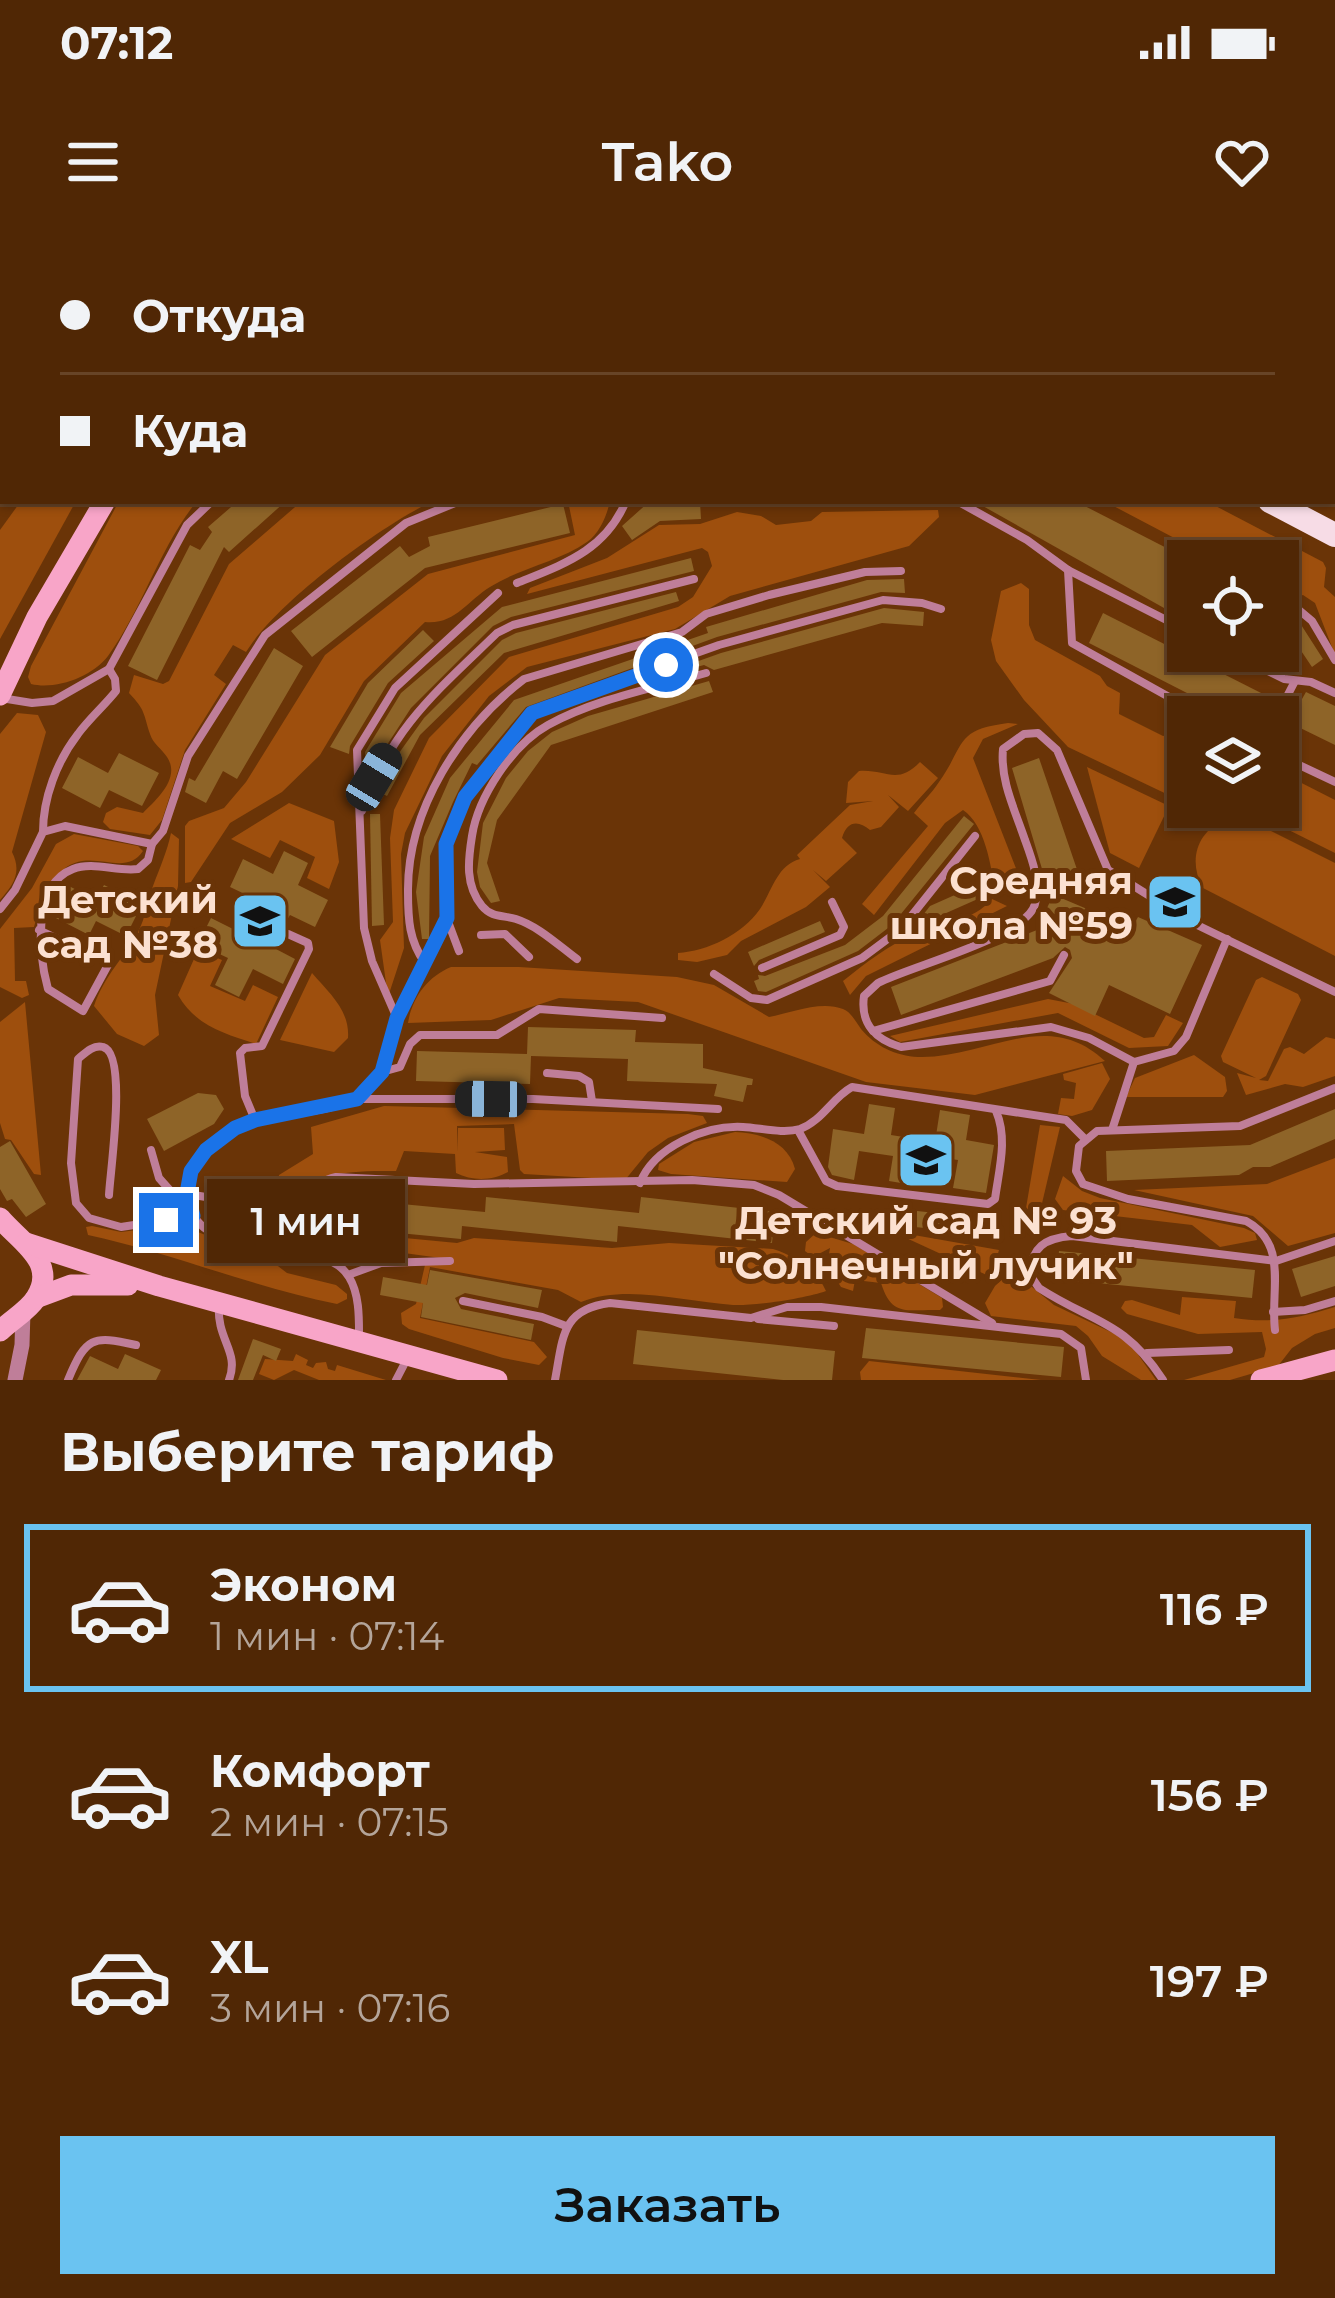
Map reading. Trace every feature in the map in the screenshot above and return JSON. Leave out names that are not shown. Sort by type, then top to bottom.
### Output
[{"type":"main road","points":[[0,697],[37,617],[103,504]]},
{"type":"main road","points":[[1276,504],[1335,535]]},
{"type":"main road","points":[[0,1218],[41,1265],[42,1281],[15,1315]]},
{"type":"main road","points":[[14,1238],[159,1286],[497,1380]]},
{"type":"main road","points":[[15,1315],[88,1283],[159,1286]]},
{"type":"main road","points":[[1261,1380],[1335,1360]]},
{"type":"street","points":[[15,1315],[22,1346],[15,1380]]},
{"type":"lane","points":[[0,697],[53,701],[109,670],[187,525],[209,504]]},
{"type":"lane","points":[[39,929],[109,963],[83,1011],[48,989],[39,947],[39,929],[47,903],[67,872],[76,868],[138,869],[148,860],[188,757],[265,635],[406,523],[453,504]]},
{"type":"lane","points":[[517,583],[588,553],[618,519],[625,504]]},
{"type":"lane","points":[[962,504],[1027,540],[1068,570],[1167,620]]},
{"type":"lane","points":[[1068,570],[1072,643],[1167,696]]},
{"type":"lane","points":[[425,963],[413,947],[407,859],[442,772],[472,728],[503,695],[524,679],[682,632],[706,614],[865,572],[901,572]]},
{"type":"lane","points":[[360,818],[374,777],[408,720],[497,633],[694,579]]},
{"type":"lane","points":[[397,1018],[372,961],[364,928],[357,750],[394,688],[497,593]]},
{"type":"lane","points":[[459,951],[447,918],[446,844],[465,797],[532,713],[719,645],[884,600],[922,602],[940,609]]},
{"type":"lane","points":[[1299,610],[1312,621],[1335,660]]},
{"type":"lane","points":[[0,909],[16,890],[43,832],[43,800],[78,732],[116,691],[109,670]]},
{"type":"lane","points":[[1271,672],[1335,693]]},
{"type":"lane","points":[[577,959],[529,924],[488,912],[480,903],[467,866],[486,795],[547,725],[706,673]]},
{"type":"lane","points":[[1287,696],[1296,680]]},
{"type":"lane","points":[[1227,939],[1186,1037],[1174,1051],[1134,1062],[1089,1038],[1051,1027],[902,1047],[872,1032],[862,1005],[864,996],[878,983],[1006,933],[1035,907],[1035,866],[1001,769],[1004,749],[1024,734],[1038,733],[1057,750],[1108,870],[1193,923],[1227,939],[1335,992]]},
{"type":"lane","points":[[1299,765],[1335,782]]},
{"type":"lane","points":[[43,832],[64,826],[152,844]]},
{"type":"lane","points":[[714,974],[752,998],[767,1000],[862,958],[901,929],[975,836]]},
{"type":"lane","points":[[763,968],[840,934],[844,927],[832,902]]},
{"type":"lane","points":[[357,1099],[382,1072],[397,1018],[447,918]]},
{"type":"lane","points":[[255,1120],[245,1096],[240,1053],[262,1046],[309,949],[288,934]]},
{"type":"lane","points":[[481,935],[505,934],[530,957]]},
{"type":"lane","points":[[872,1032],[1050,981],[1064,955]]},
{"type":"lane","points":[[382,1072],[400,1067],[410,1044],[420,1036],[497,1035],[539,1009],[662,1018]]},
{"type":"lane","points":[[109,1195],[118,1072],[110,1051],[103,1047],[92,1048],[78,1059],[71,1163],[76,1203],[89,1218],[121,1227],[193,1216]]},
{"type":"lane","points":[[1112,1130],[1134,1062]]},
{"type":"lane","points":[[547,1073],[579,1076],[590,1082],[592,1102]]},
{"type":"lane","points":[[640,1184],[645,1170],[679,1142],[736,1126],[797,1130],[811,1124],[852,1087],[1070,1122],[1084,1138]]},
{"type":"lane","points":[[1275,1330],[1276,1261],[1262,1230],[1246,1221],[1128,1199],[1083,1184],[1076,1171],[1079,1146],[1097,1131],[1240,1126],[1335,1088]]},
{"type":"lane","points":[[193,1216],[187,1193],[191,1171],[206,1150],[235,1128],[357,1099],[718,1108]]},
{"type":"lane","points":[[797,1130],[826,1180],[837,1186],[988,1204],[994,1199],[1003,1140],[995,1109]]},
{"type":"lane","points":[[151,1150],[158,1178],[209,1230],[236,1241],[331,1261],[348,1274],[356,1295],[359,1342]]},
{"type":"lane","points":[[292,1251],[306,1198],[326,1179],[336,1177],[474,1184],[736,1182],[779,1195],[992,1323]]},
{"type":"lane","points":[[187,1193],[225,1200]]},
{"type":"lane","points":[[1163,1380],[1145,1353],[1111,1324],[1039,1288],[1030,1276],[1037,1248],[1051,1237],[1072,1236],[1276,1261],[1335,1241]]},
{"type":"lane","points":[[348,1274],[381,1263],[450,1262]]},
{"type":"lane","points":[[463,1300],[542,1316],[567,1326]]},
{"type":"lane","points":[[1273,1312],[1306,1310],[1335,1301]]},
{"type":"lane","points":[[219,1303],[218,1331],[233,1361],[229,1380]]},
{"type":"lane","points":[[555,1380],[567,1326],[577,1312],[610,1303],[834,1326]]},
{"type":"lane","points":[[751,1318],[803,1306],[992,1323],[1070,1337],[1081,1348],[1086,1380]]},
{"type":"lane","points":[[68,1380],[91,1341],[101,1337],[136,1345]]},
{"type":"lane","points":[[1145,1353],[1229,1350]]},
{"type":"lane","points":[[396,1380],[409,1355]]},
{"type":"shaded area","points":[[19,504],[74,504],[0,639],[0,530]]},
{"type":"shaded area","points":[[117,504],[195,504],[108,656],[93,670],[51,685],[31,684],[31,666]]},
{"type":"shaded area","points":[[299,504],[428,504],[331,567],[281,611],[246,652],[233,645],[214,675],[226,684],[185,750],[162,820],[150,835],[110,829],[103,822],[106,813],[117,807],[143,813],[166,788],[171,773],[167,757],[151,738],[141,708],[129,693],[134,675],[163,684],[169,681],[229,564]]},
{"type":"shaded area","points":[[609,504],[592,538],[576,549],[502,580],[445,620],[425,622],[364,681],[320,755],[282,792],[230,823],[191,882],[185,883],[185,826],[224,808],[246,782],[325,655],[428,574],[575,535],[569,506]]},
{"type":"shaded area","points":[[1110,504],[1212,504],[1281,540],[1178,540]]},
{"type":"shaded area","points":[[938,510],[939,517],[909,546],[730,596],[675,629],[527,667],[489,696],[442,756],[405,833],[401,854],[404,948],[388,997],[380,940],[393,922],[390,838],[394,810],[429,738],[509,657],[678,607],[693,597],[712,566],[702,548],[527,594],[530,588],[607,558],[659,525],[700,524],[737,512],[761,516],[776,525],[811,521],[822,512]]},
{"type":"shaded area","points":[[1299,549],[1326,568],[1324,587],[1335,597],[1335,655],[1315,603],[1299,596]]},
{"type":"shaded area","points":[[1021,583],[1029,589],[1029,625],[1035,640],[1100,676],[1120,693],[1119,714],[1167,735],[1167,794],[1068,747],[1024,700],[996,661],[991,640],[1001,591]]},
{"type":"shaded area","points":[[17,713],[38,715],[46,732],[12,852],[15,878],[0,900],[0,734]]},
{"type":"shaded area","points":[[1018,724],[983,739],[973,758],[1019,876],[1015,896],[995,891],[982,835],[963,810],[945,823],[874,915],[862,904],[928,826],[914,813],[963,741],[978,730]]},
{"type":"shaded area","points":[[920,762],[938,778],[908,811],[888,795],[899,807],[881,827],[870,830],[850,825],[842,838],[857,853],[826,881],[813,870],[830,887],[806,907],[741,941],[727,955],[697,962],[678,960],[678,953],[712,945],[744,927],[780,873],[800,859],[797,855],[850,805],[873,801],[846,803],[848,782],[859,771],[898,775]]},
{"type":"shaded area","points":[[1087,767],[1167,805],[1139,868],[1110,853]]},
{"type":"shaded area","points":[[1299,782],[1335,800],[1335,853],[1284,828],[1299,828]]},
{"type":"shaded area","points":[[289,803],[334,821],[339,862],[329,889],[307,878],[315,857],[280,840],[270,858],[231,839]]},
{"type":"shaded area","points":[[1265,828],[1335,863],[1335,956],[1203,888],[1196,858],[1208,831]]},
{"type":"shaded area","points":[[171,833],[179,839],[178,886],[155,995],[159,1035],[144,1046],[117,1034],[94,1006],[141,926]]},
{"type":"shaded area","points":[[74,834],[138,846],[143,851],[132,861],[90,860],[60,872],[34,927],[14,928],[15,981],[26,981],[29,995],[22,998],[0,987],[0,929],[32,888],[56,844]]},
{"type":"shaded area","points":[[992,899],[1007,906],[866,976],[850,995],[843,981],[878,955],[915,934],[967,917]]},
{"type":"shaded area","points":[[198,950],[222,960],[210,986],[245,1001],[253,985],[278,997],[256,1044],[202,1021],[178,995]]},
{"type":"shaded area","points":[[451,967],[677,977],[714,985],[769,1017],[834,1007],[848,1012],[879,1045],[910,1056],[943,1055],[1038,1036],[1083,1045],[1105,1061],[975,1095],[866,1082],[638,1002],[559,998],[491,1020],[408,1023],[422,989]]},
{"type":"shaded area","points":[[312,973],[346,1019],[348,1038],[334,1052],[280,1040]]},
{"type":"shaded area","points":[[1262,977],[1298,994],[1301,1000],[1266,1076],[1259,1080],[1268,1081],[1284,1049],[1304,1054],[1326,1037],[1335,1039],[1335,1076],[1303,1087],[1285,1084],[1246,1095],[1237,1073],[1256,1078],[1223,1062],[1221,1056],[1256,980]]},
{"type":"shaded area","points":[[1048,999],[1074,1004],[1144,1038],[1154,1037],[1166,1015],[1183,1023],[1168,1046],[1129,1048],[1058,1013],[900,1042],[890,1036]]},
{"type":"shaded area","points":[[25,1002],[41,1175],[34,1174],[11,1140],[5,1139],[0,1123],[0,1022]]},
{"type":"shaded area","points":[[1194,1055],[1225,1077],[1223,1097],[1126,1097],[1135,1078]]},
{"type":"shaded area","points":[[1102,1063],[1110,1079],[1092,1110],[1072,1116],[1058,1114],[1061,1098],[1074,1099],[1076,1083],[1064,1080],[1063,1074]]},
{"type":"shaded area","points":[[384,1106],[688,1114],[703,1116],[707,1123],[668,1138],[648,1152],[625,1180],[524,1174],[514,1124],[457,1126],[458,1152],[458,1128],[504,1128],[505,1150],[475,1152],[507,1157],[508,1172],[469,1177],[456,1173],[455,1154],[404,1151],[396,1171],[336,1175],[310,1185],[286,1204],[276,1204],[279,1175],[313,1154],[311,1127]]},
{"type":"shaded area","points":[[1040,1125],[1060,1127],[1039,1216],[1025,1214]]},
{"type":"shaded area","points":[[735,1132],[764,1137],[780,1146],[795,1169],[787,1182],[658,1170],[659,1164],[694,1142]]},
{"type":"shaded area","points":[[1335,1158],[1335,1233],[1288,1246],[1253,1216],[1134,1190],[1267,1184]]},
{"type":"shaded area","points":[[1063,1176],[1100,1198],[1244,1228],[1255,1233],[1257,1240],[1220,1247],[1192,1225],[1063,1210],[1055,1199]]},
{"type":"shaded area","points":[[169,1226],[190,1229],[270,1260],[287,1273],[336,1285],[347,1299],[337,1304],[274,1289],[88,1235],[86,1227],[121,1232]]},
{"type":"shaded area","points":[[891,1231],[999,1250],[991,1277]]},
{"type":"shaded area","points":[[342,1232],[457,1243],[474,1238],[612,1248],[669,1243],[773,1249],[804,1265],[826,1291],[743,1305],[637,1294],[581,1302],[558,1290],[430,1267],[420,1318],[534,1342],[547,1357],[539,1365],[409,1329],[402,1324],[401,1313],[416,1304],[425,1265],[448,1259],[367,1248],[363,1265],[346,1253]]},
{"type":"shaded area","points":[[816,1233],[853,1244],[942,1298],[943,1307],[896,1307],[881,1283],[855,1280],[853,1291],[841,1287],[827,1265],[830,1248],[813,1257],[805,1251],[806,1242]]},
{"type":"shaded area","points":[[1018,1265],[1021,1278],[1054,1305],[1132,1346],[1156,1380],[1141,1380],[1102,1356],[1076,1326],[991,1316],[985,1303]]},
{"type":"shaded area","points":[[1182,1297],[1236,1301],[1234,1318],[1247,1320],[1285,1319],[1335,1307],[1335,1328],[1292,1348],[1278,1366],[1230,1380],[1184,1380],[1264,1357],[1266,1349],[1262,1332],[1198,1334],[1127,1314],[1121,1308],[1132,1300],[1180,1315]]},
{"type":"shaded area","points":[[296,1354],[313,1368],[326,1362],[328,1369],[335,1371],[337,1365],[386,1380],[319,1380],[294,1370],[274,1380],[259,1374],[265,1359],[293,1361]]},
{"type":"shaded area","points":[[869,1361],[1041,1380],[861,1380],[860,1372]]},
{"type":"building","points":[[235,504],[283,504],[229,552],[224,547],[157,680],[128,666],[190,545],[200,550],[212,532],[208,527]]},
{"type":"building","points":[[563,504],[570,533],[425,568],[312,657],[291,631],[400,546],[409,557],[430,546],[428,537]]},
{"type":"building","points":[[647,504],[700,504],[701,519],[660,521],[632,540],[622,526]]},
{"type":"building","points":[[979,504],[1081,504],[1167,548],[1167,610]]},
{"type":"building","points":[[691,558],[694,571],[511,617],[493,626],[411,708],[372,768],[366,765],[365,752],[401,693],[502,607]]},
{"type":"building","points":[[904,579],[905,593],[881,592],[717,637],[526,707],[477,765],[472,763],[453,802],[430,856],[429,939],[422,939],[416,892],[424,837],[450,778],[514,700],[708,633],[706,627],[867,580]]},
{"type":"building","points":[[676,592],[679,601],[504,653],[420,735],[387,796],[379,792],[394,760],[424,718],[502,640]]},
{"type":"building","points":[[884,608],[924,612],[923,626],[882,623],[714,670],[704,665],[637,683],[721,653]]},
{"type":"building","points":[[1103,613],[1167,645],[1167,672],[1220,672],[1267,696],[1193,696],[1089,643]]},
{"type":"building","points":[[1299,622],[1323,659],[1312,667],[1299,648]]},
{"type":"building","points":[[423,630],[434,641],[388,683],[349,754],[330,747],[368,683]]},
{"type":"building","points":[[274,648],[303,666],[237,779],[223,771],[206,803],[185,792],[189,778],[195,781]]},
{"type":"building","points":[[709,681],[713,692],[551,745],[497,820],[487,863],[500,901],[491,903],[477,872],[483,823],[506,778],[528,751],[552,732],[588,716]]},
{"type":"building","points":[[1306,692],[1335,706],[1335,745],[1299,727]]},
{"type":"building","points":[[119,753],[159,773],[142,806],[109,790],[100,808],[62,788],[78,757],[108,773]]},
{"type":"building","points":[[1039,758],[1083,887],[1054,895],[1132,928],[1138,917],[1202,945],[1170,1014],[1109,985],[1095,1016],[1049,993],[1072,958],[1065,947],[1053,958],[901,1015],[891,987],[1037,930],[1053,895],[1012,768]]},
{"type":"building","points":[[370,814],[380,814],[384,925],[372,926]]},
{"type":"building","points":[[964,816],[974,824],[892,925],[858,951],[766,992],[758,991],[754,981],[758,975],[845,945],[883,916]]},
{"type":"building","points":[[284,851],[308,863],[298,885],[328,900],[315,927],[290,915],[281,930],[274,948],[295,959],[283,984],[253,969],[239,997],[215,985],[228,958],[198,944],[211,918],[235,930],[251,897],[230,887],[243,859],[273,874]]},
{"type":"building","points":[[67,885],[96,900],[104,885],[142,904],[126,936],[96,921],[89,935],[52,916]]},
{"type":"building","points":[[975,886],[980,898],[926,922],[923,915],[930,906]]},
{"type":"building","points":[[820,921],[825,932],[754,966],[748,952]]},
{"type":"building","points":[[528,1027],[636,1030],[635,1042],[703,1044],[703,1068],[753,1079],[752,1085],[747,1085],[743,1102],[714,1096],[717,1084],[627,1081],[628,1059],[531,1056],[530,1084],[416,1081],[417,1051],[527,1054]]},
{"type":"building","points":[[198,1093],[216,1095],[224,1109],[214,1124],[164,1151],[147,1119]]},
{"type":"building","points":[[869,1104],[895,1108],[891,1135],[935,1142],[940,1110],[970,1115],[966,1140],[994,1145],[986,1193],[953,1188],[958,1160],[924,1155],[919,1186],[889,1181],[893,1156],[859,1151],[854,1180],[832,1175],[828,1167],[833,1129],[864,1134]]},
{"type":"building","points":[[1335,1109],[1335,1139],[1270,1167],[1253,1167],[1239,1175],[1107,1181],[1106,1151],[1250,1145]]},
{"type":"building","points":[[10,1141],[46,1204],[26,1217],[0,1189],[0,1147]]},
{"type":"building","points":[[329,1197],[485,1212],[486,1197],[639,1213],[641,1197],[775,1212],[772,1243],[618,1226],[617,1242],[462,1226],[461,1239],[326,1226]]},
{"type":"building","points":[[917,1211],[994,1219],[992,1235],[915,1227]]},
{"type":"building","points":[[1059,1251],[1255,1270],[1252,1298],[1056,1279]]},
{"type":"building","points":[[1335,1256],[1335,1286],[1301,1297],[1292,1269]]},
{"type":"building","points":[[430,1270],[542,1290],[538,1308],[465,1293],[455,1298],[461,1309],[534,1324],[531,1340],[421,1317],[423,1303],[380,1295],[383,1277],[427,1285]]},
{"type":"building","points":[[866,1328],[1064,1347],[1061,1377],[862,1358]]},
{"type":"building","points":[[637,1330],[835,1351],[832,1380],[783,1380],[633,1364]]},
{"type":"building","points":[[253,1339],[281,1349],[276,1361],[263,1355],[253,1380],[238,1380]]},
{"type":"building","points":[[125,1354],[161,1370],[156,1380],[77,1380],[90,1356],[118,1369]]},
{"type":"place","name":"Средняя школа №59","points":[[1175,902]]},
{"type":"place","name":"Детский сад №38","points":[[260,921]]},
{"type":"place","name":"Детский сад № 93 \"Солнечный лучик\"","points":[[926,1160]]},
{"type":"route","points":[[166,1220],[193,1216],[187,1193],[191,1171],[206,1150],[235,1128],[357,1099],[382,1072],[397,1018],[447,918],[446,844],[465,797],[532,713],[666,665]]}]
